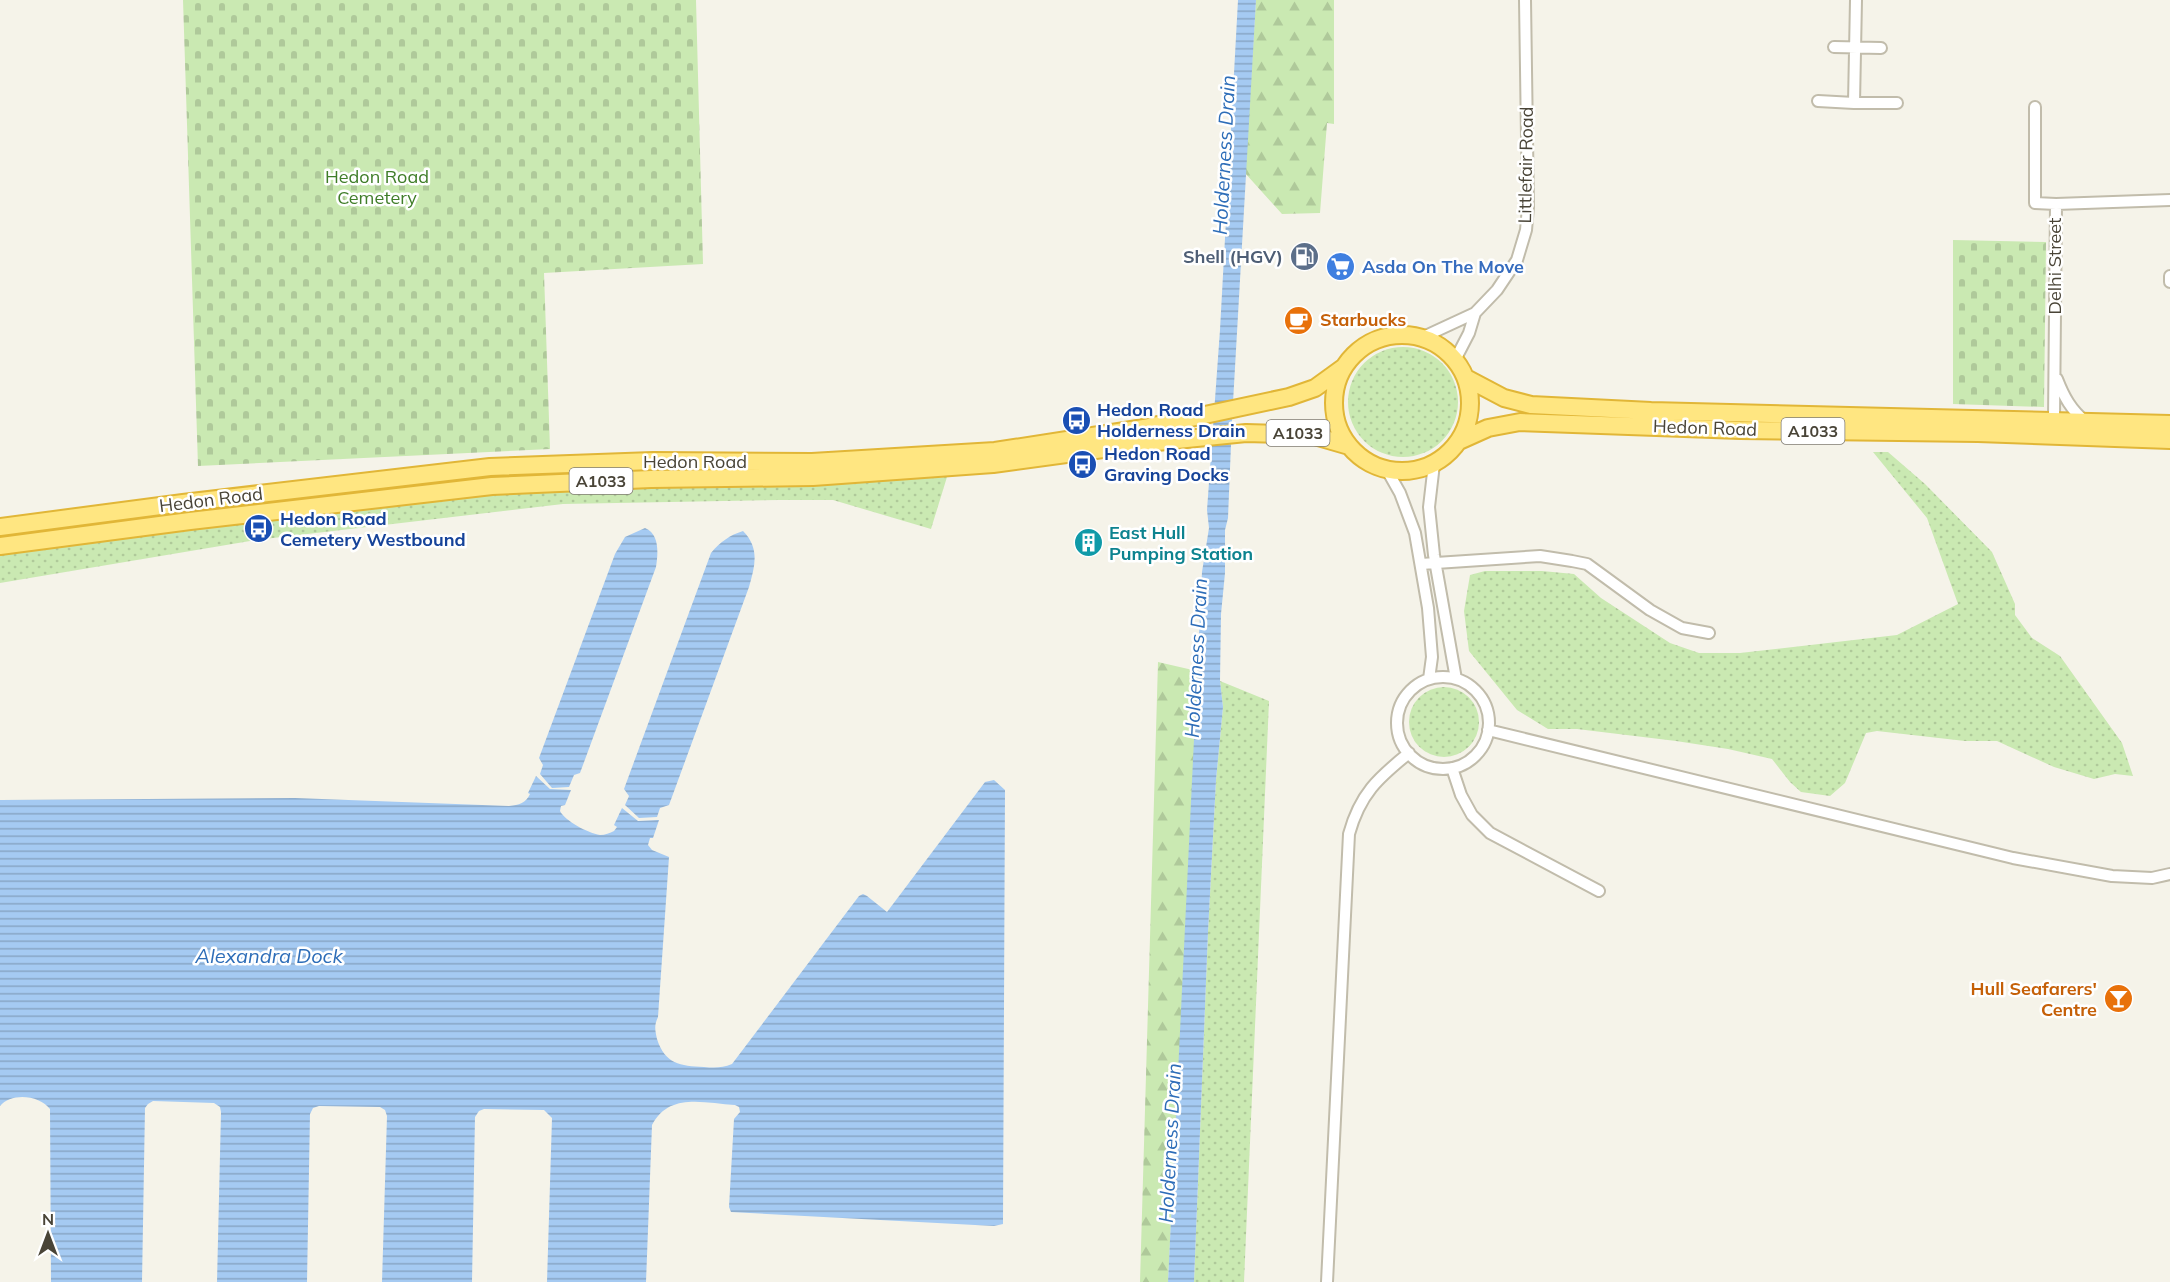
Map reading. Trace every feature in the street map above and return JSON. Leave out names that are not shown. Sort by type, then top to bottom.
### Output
[{"type":"highway","name":"A1033","points":[[1406,335],[1422,338],[1445,351],[1455,360],[1468,379],[1471,404],[1468,423],[1459,441],[1448,454],[1434,464],[1419,470],[1403,472],[1387,470],[1366,461],[1349,446],[1338,428],[1334,407],[1336,386],[1344,367],[1357,352],[1378,339],[1406,335]]},
{"type":"highway","name":"Hedon Road","points":[[0,527],[490,467],[653,461],[812,462],[994,451],[1144,428],[1301,394],[1326,381],[1344,367]]},
{"type":"highway","name":"Hedon Road","points":[[1468,379],[1504,398],[1531,405],[1719,414],[2170,424]]},
{"type":"highway","name":"Hedon Road","points":[[1459,441],[1488,428],[1520,422],[1740,430],[1978,433],[2170,440]]},
{"type":"highway","name":"Hedon Road","points":[[0,546],[190,521],[492,486],[651,479],[813,477],[993,464],[1245,433],[1311,435],[1349,446]]},
{"type":"street","name":"Littlefair Road","points":[[1422,338],[1475,313],[1497,290],[1517,260],[1526,230],[1528,207],[1525,0]]},
{"type":"street","points":[[1854,103],[1856,0]]},
{"type":"street","points":[[1834,47],[1881,48]]},
{"type":"street","points":[[1818,101],[1897,103]]},
{"type":"street","name":"Delhi Street","points":[[2035,106],[2035,203],[2056,204],[2054,420]]},
{"type":"street","points":[[2056,204],[2170,200]]},
{"type":"street","points":[[2170,276],[2170,282]]},
{"type":"street","name":"Littlefair Road","points":[[1455,360],[1469,333],[1475,313]]},
{"type":"street","name":"Delhi Street","points":[[2055,374],[2071,408],[2086,422]]},
{"type":"street","points":[[1434,464],[1429,507],[1456,679]]},
{"type":"street","points":[[1387,470],[1400,493],[1415,533],[1429,618],[1432,657],[1429,679]]},
{"type":"street","points":[[1421,564],[1540,556],[1587,564],[1650,609],[1682,628],[1710,633]]},
{"type":"street","points":[[1443,677],[1456,679],[1475,690],[1482,698],[1486,708],[1488,730],[1484,743],[1476,755],[1452,768],[1436,768],[1421,763],[1409,753],[1398,733],[1399,710],[1405,697],[1416,686],[1429,679],[1443,677]]},
{"type":"street","points":[[1488,730],[2013,858],[2112,876],[2152,878],[2170,874]]},
{"type":"street","points":[[1327,1282],[1349,834],[1353,819],[1367,791],[1384,773],[1409,753]]},
{"type":"street","points":[[1452,768],[1461,795],[1472,815],[1490,833],[1599,891]]},
{"type":"green space","name":"Hedon Road Cemetery","points":[[183,0],[696,0],[703,264],[544,273],[550,449],[198,466]]},
{"type":"green space","points":[[1256,0],[1334,0],[1334,124],[1327,123],[1320,213],[1282,214],[1245,173]]},
{"type":"green space","points":[[1953,240],[2046,242],[2044,407],[1953,404]]},
{"type":"green space","points":[[1403,347],[1424,351],[1442,363],[1454,381],[1458,402],[1454,423],[1442,441],[1424,453],[1403,457],[1382,453],[1364,441],[1352,423],[1348,402],[1352,381],[1364,363],[1382,351]]},
{"type":"green space","points":[[1873,452],[1888,452],[1925,484],[1992,552],[2015,604],[2015,615],[2032,638],[2060,656],[2122,743],[2133,776],[2115,774],[2094,779],[2054,767],[1997,741],[1965,741],[1877,731],[1866,733],[1845,783],[1830,796],[1801,792],[1772,759],[1676,741],[1577,729],[1548,729],[1517,710],[1469,651],[1464,611],[1470,575],[1485,571],[1542,571],[1574,574],[1601,598],[1670,643],[1699,653],[1740,653],[1897,635],[1958,604],[1927,518]]},
{"type":"green space","points":[[947,477],[931,529],[833,500],[563,504],[256,540],[0,583],[0,551],[491,489],[816,484]]},
{"type":"green space","points":[[1158,662],[1197,671],[1196,729],[1168,1282],[1140,1282]]},
{"type":"green space","points":[[1220,681],[1269,701],[1244,1282],[1194,1282],[1208,932],[1216,780],[1223,707]]},
{"type":"green space","points":[[1437,687],[1451,687],[1464,693],[1473,702],[1479,715],[1477,735],[1469,747],[1451,757],[1437,757],[1424,751],[1415,742],[1409,729],[1409,715],[1415,702],[1424,693]]},
{"type":"water","points":[[1238,0],[1256,0],[1228,518],[1225,530],[1220,681],[1223,707],[1216,780],[1208,932],[1194,1282],[1168,1282],[1202,572],[1209,528],[1207,510],[1220,330]]},
{"type":"water","points":[[645,528],[656,540],[656,567],[580,773],[574,775],[569,787],[552,788],[540,774],[543,765],[539,758],[615,554],[625,537]]},
{"type":"water","points":[[743,531],[752,544],[755,558],[749,587],[669,805],[660,808],[657,817],[639,818],[625,805],[629,796],[624,789],[711,553],[726,539]]},
{"type":"water","name":"Alexandra Dock","points":[[536,776],[550,789],[571,790],[560,811],[577,826],[589,832],[600,835],[614,831],[617,827],[614,825],[622,808],[638,821],[659,820],[648,845],[652,850],[669,857],[658,1017],[655,1030],[660,1047],[669,1059],[688,1066],[712,1068],[732,1064],[859,896],[863,894],[867,896],[887,912],[985,782],[994,780],[1005,790],[1003,1224],[994,1226],[731,1212],[729,1207],[734,1119],[740,1112],[739,1107],[688,1102],[668,1108],[652,1125],[646,1282],[547,1282],[552,1118],[544,1110],[484,1109],[479,1111],[475,1117],[472,1282],[382,1282],[387,1116],[385,1110],[380,1107],[319,1106],[313,1108],[310,1114],[307,1282],[217,1282],[220,1107],[214,1103],[153,1101],[145,1108],[142,1282],[51,1282],[50,1109],[40,1101],[25,1097],[11,1099],[0,1106],[0,800],[295,798],[509,806],[526,800]]},
{"type":"place","name":"Shell (HGV)","points":[[1304,257]]},
{"type":"place","name":"Asda On The Move","points":[[1341,267]]},
{"type":"place","name":"Starbucks","points":[[1299,320]]},
{"type":"place","name":"Hedon Road Holderness Drain","points":[[1076,420]]},
{"type":"place","name":"Hedon Road Graving Docks","points":[[1083,464]]},
{"type":"place","name":"Hedon Road Cemetery Westbound","points":[[259,529]]},
{"type":"place","name":"East Hull Pumping Station","points":[[1088,543]]},
{"type":"place","name":"Hull Seafarers' Centre","points":[[2118,999]]},
{"type":"water label","name":"Holderness Drain","points":[[1224,155]]},
{"type":"water label","name":"Holderness Drain","points":[[1196,658]]},
{"type":"water label","name":"Holderness Drain","points":[[1170,1143]]}]
